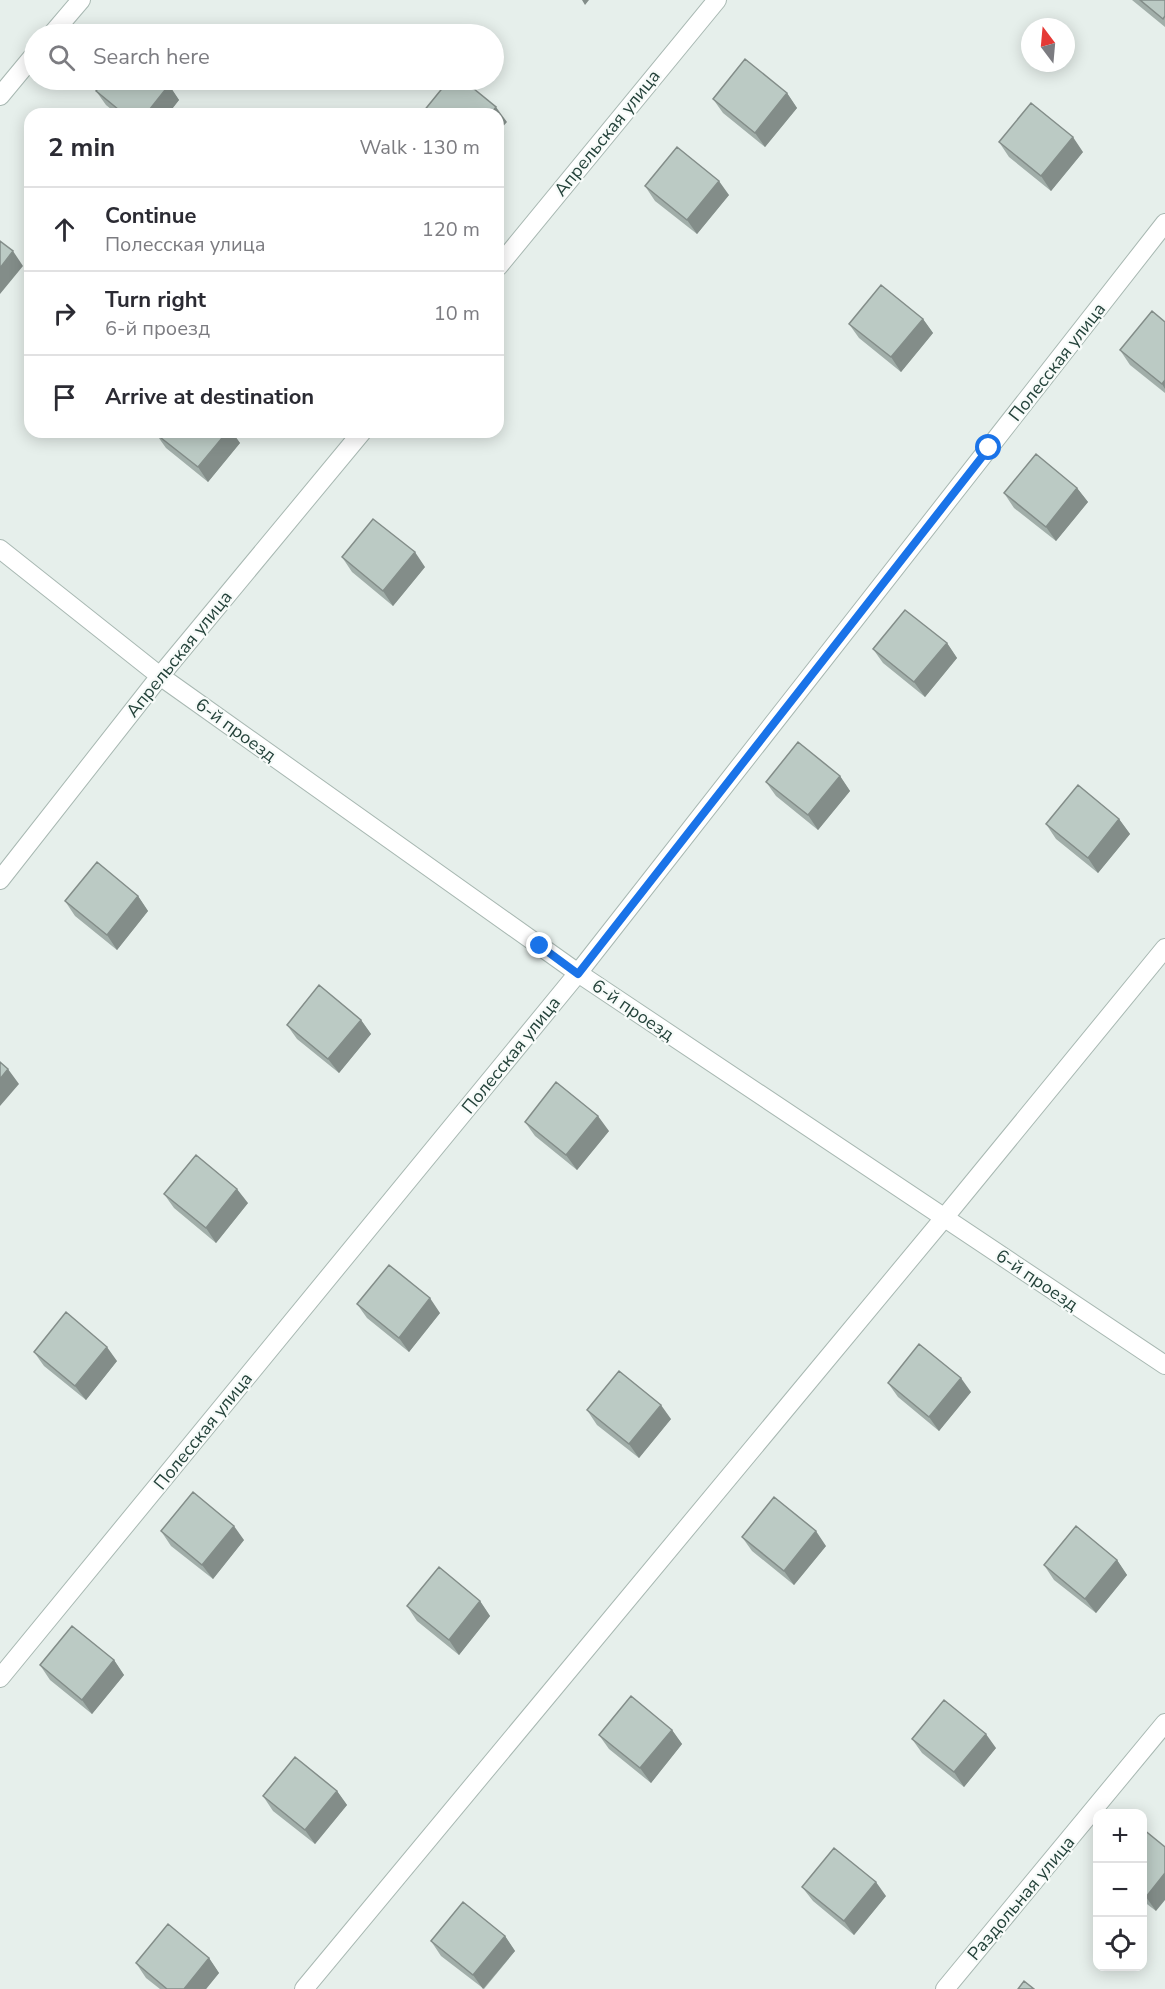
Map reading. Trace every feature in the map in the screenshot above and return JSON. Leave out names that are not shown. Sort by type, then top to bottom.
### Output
[{"type":"street","points":[[61,24],[81,0]]},
{"type":"street","name":"Апрельская улица","points":[[504,260],[717,0]]},
{"type":"street","points":[[0,96],[24,67]]},
{"type":"street","name":"Полесская улица","points":[[0,1678],[578,974],[1165,223]]},
{"type":"street","name":"Апрельская улица","points":[[0,880],[160,676],[357,438]]},
{"type":"street","name":"6-й проезд","points":[[0,549],[160,676],[578,974],[1165,1365]]},
{"type":"street","points":[[304,1989],[1165,948]]},
{"type":"street","name":"Раздольная улица","points":[[945,1989],[1165,1723]]},
{"type":"building","points":[[1140,0],[1165,0],[1163,19]]},
{"type":"building","points":[[745,59],[787,93],[755,133],[713,99]]},
{"type":"building","points":[[165,90],[151,108],[117,108],[96,91]]},
{"type":"building","points":[[441,90],[475,90],[496,107],[495,108],[426,108]]},
{"type":"building","points":[[1031,103],[1073,137],[1041,176],[999,142]]},
{"type":"building","points":[[677,147],[719,181],[687,220],[645,186]]},
{"type":"building","points":[[0,241],[13,251],[0,268]]},
{"type":"building","points":[[881,285],[923,319],[891,357],[849,324]]},
{"type":"building","points":[[1152,311],[1165,322],[1165,380],[1162,384],[1120,350]]},
{"type":"building","points":[[161,438],[222,438],[198,467]]},
{"type":"building","points":[[1036,454],[1077,488],[1046,527],[1004,493]]},
{"type":"building","points":[[373,519],[415,552],[383,591],[342,557]]},
{"type":"building","points":[[905,610],[947,643],[914,682],[873,649]]},
{"type":"building","points":[[798,742],[840,776],[808,815],[766,782]]},
{"type":"building","points":[[1078,785],[1119,819],[1088,858],[1046,824]]},
{"type":"building","points":[[97,862],[138,896],[107,935],[65,901]]},
{"type":"building","points":[[319,985],[361,1020],[328,1059],[287,1025]]},
{"type":"building","points":[[0,1062],[8,1069],[0,1079]]},
{"type":"building","points":[[556,1082],[598,1116],[566,1155],[525,1122]]},
{"type":"building","points":[[196,1155],[237,1189],[206,1228],[164,1194]]},
{"type":"building","points":[[389,1265],[430,1298],[399,1338],[357,1304]]},
{"type":"building","points":[[66,1312],[107,1347],[75,1386],[34,1352]]},
{"type":"building","points":[[919,1344],[961,1378],[929,1417],[888,1383]]},
{"type":"building","points":[[619,1371],[661,1405],[629,1444],[587,1410]]},
{"type":"building","points":[[193,1492],[234,1526],[202,1565],[161,1531]]},
{"type":"building","points":[[774,1497],[816,1531],[784,1571],[742,1537]]},
{"type":"building","points":[[1076,1526],[1117,1560],[1085,1599],[1044,1565]]},
{"type":"building","points":[[439,1567],[480,1601],[449,1640],[407,1606]]},
{"type":"building","points":[[72,1626],[114,1660],[82,1700],[40,1665]]},
{"type":"building","points":[[631,1696],[672,1730],[640,1768],[599,1735]]},
{"type":"building","points":[[944,1700],[986,1734],[954,1772],[912,1739]]},
{"type":"building","points":[[295,1757],[337,1791],[305,1830],[263,1796]]},
{"type":"building","points":[[1147,1832],[1165,1847],[1165,1873],[1147,1896]]},
{"type":"building","points":[[834,1848],[876,1882],[844,1921],[802,1887]]},
{"type":"building","points":[[463,1902],[505,1936],[473,1975],[431,1941]]},
{"type":"building","points":[[168,1924],[209,1958],[184,1989],[167,1989],[136,1963]]},
{"type":"building","points":[[1024,1981],[1034,1989],[1018,1989]]},
{"type":"route","points":[[540,946],[578,974],[989,448]]}]
